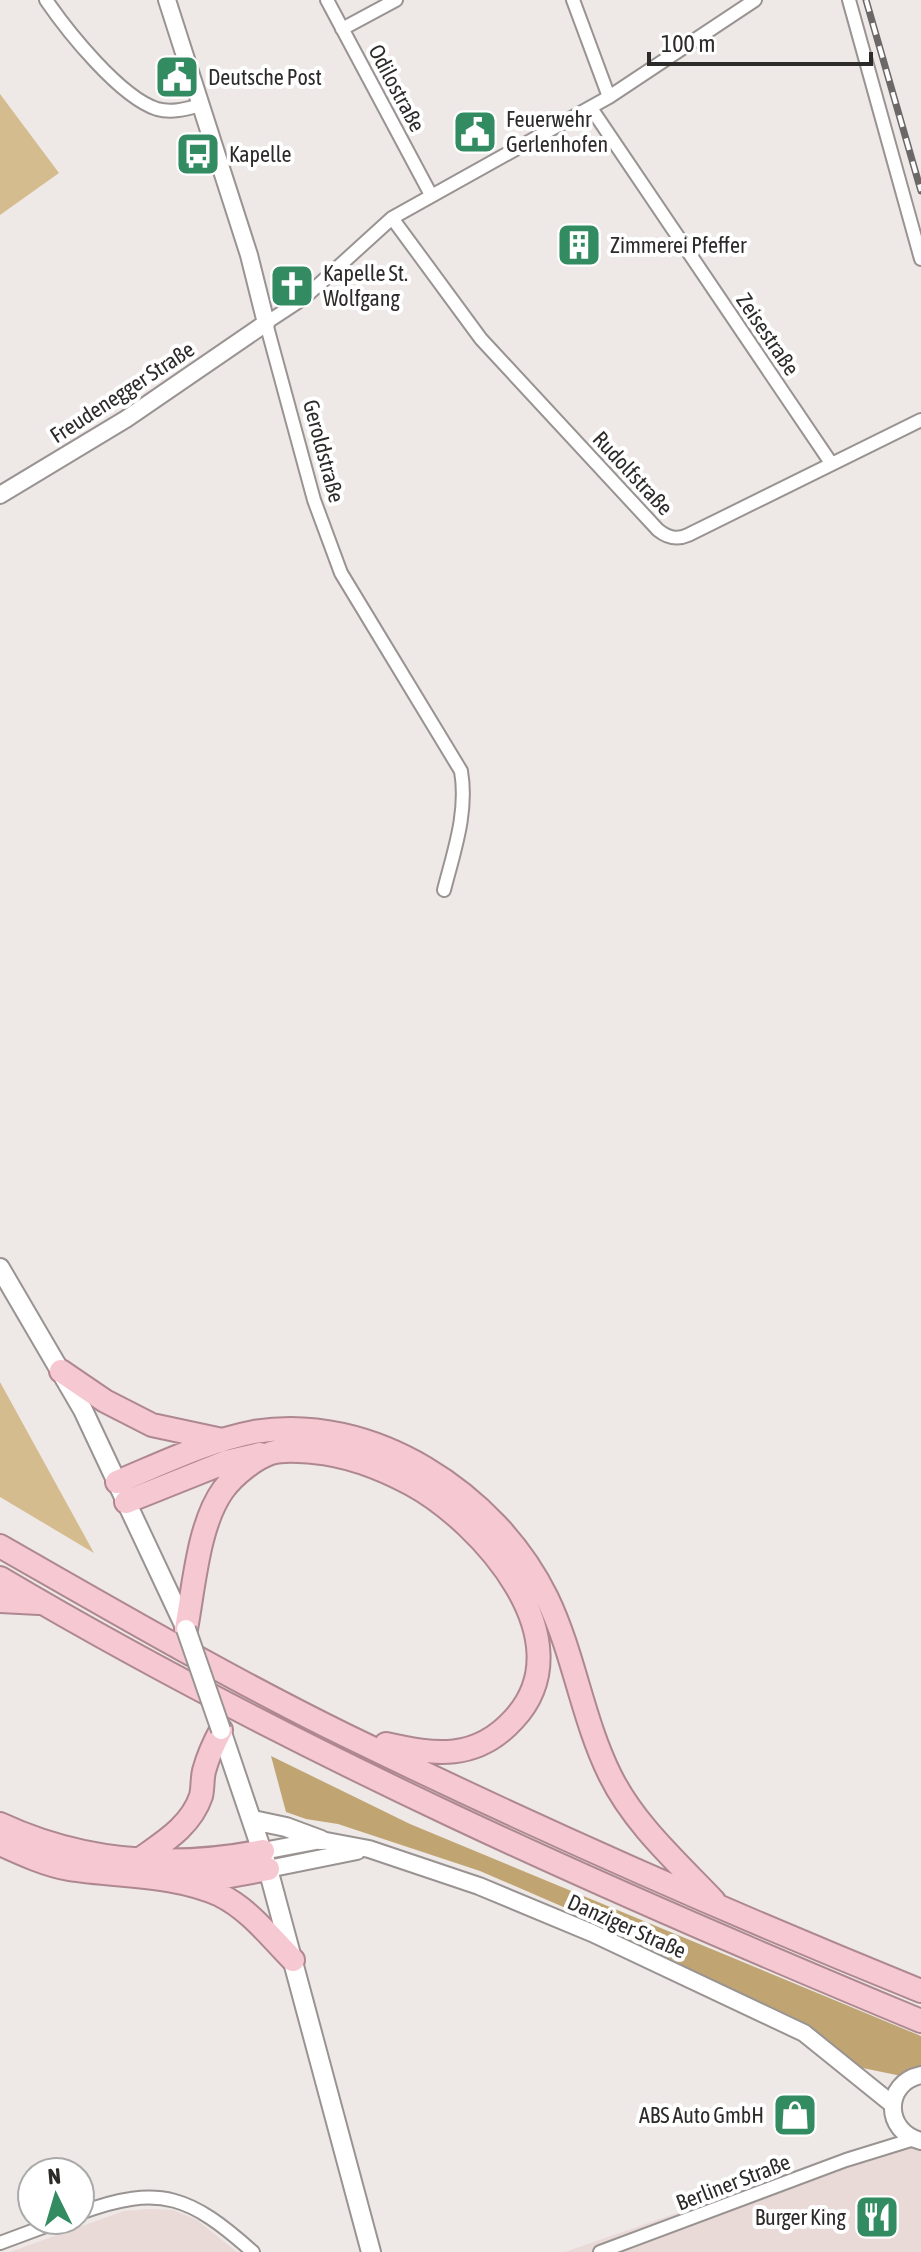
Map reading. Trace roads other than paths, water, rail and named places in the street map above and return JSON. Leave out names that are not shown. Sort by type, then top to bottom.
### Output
[{"type":"highway","points":[[61,1371],[105,1401],[152,1425],[224,1440]]},
{"type":"highway","points":[[121,1492],[224,1440],[254,1432],[292,1429],[333,1432],[399,1456],[436,1475],[473,1502],[506,1534],[533,1573],[548,1599],[589,1727],[618,1788],[658,1842],[723,1910]]},
{"type":"highway","points":[[121,1492],[226,1462],[272,1453],[293,1450],[349,1459],[411,1484],[436,1501],[463,1522],[503,1565],[524,1601],[536,1638],[536,1678],[521,1711],[506,1728],[469,1749],[431,1753],[344,1735]]},
{"type":"highway","points":[[186,1629],[213,1507],[225,1488],[243,1471],[272,1453]]},
{"type":"highway","points":[[0,1546],[116,1614],[344,1735],[723,1910],[921,1991]]},
{"type":"highway","points":[[0,1578],[347,1766],[697,1928],[921,2021]]},
{"type":"highway","points":[[0,1601],[42,1603]]},
{"type":"highway","points":[[140,1859],[190,1818],[201,1794],[216,1740]]},
{"type":"highway","points":[[0,1824],[37,1841],[77,1852],[170,1863],[227,1858],[265,1860]]},
{"type":"highway","points":[[0,1844],[65,1868],[154,1879],[193,1886],[221,1896],[244,1911],[293,1960]]},
{"type":"highway","points":[[154,1879],[230,1876],[265,1860]]},
{"type":"main road","points":[[0,1268],[61,1371],[186,1629],[216,1740],[232,1761],[265,1860],[371,2252]]},
{"type":"main road","points":[[253,1820],[286,1827],[321,1840]]},
{"type":"street","points":[[46,0],[74,37],[141,102],[168,111],[201,105]]},
{"type":"street","name":"Geroldstraße","points":[[167,0],[249,255],[314,500],[341,573],[461,771],[464,789],[462,817],[444,890]]},
{"type":"street","name":"Odilostraße","points":[[327,0],[431,195]]},
{"type":"street","points":[[342,29],[396,0]]},
{"type":"street","points":[[573,0],[609,97]]},
{"type":"street","points":[[266,323],[304,298],[392,218],[591,108],[755,0]]},
{"type":"street","points":[[849,0],[921,259]]},
{"type":"street","name":"Zeisestraße","points":[[591,108],[831,463]]},
{"type":"street","name":"Rudolfstraße","points":[[392,218],[481,339],[664,535],[684,537],[921,420]]},
{"type":"street","name":"Freudenegger Straße","points":[[0,495],[126,419],[266,323]]},
{"type":"street","name":"Danziger Straße","points":[[265,1860],[321,1840],[369,1849],[479,1886],[592,1933],[804,2033],[892,2104]]},
{"type":"street","name":"Danziger Straße","points":[[265,1860],[369,1849]]},
{"type":"street","name":"Danziger Straße","points":[[853,2071],[879,2080],[904,2082]]},
{"type":"street","points":[[880,2148],[888,2141],[895,2123],[892,2104],[896,2092],[904,2082],[921,2075]]},
{"type":"street","points":[[895,2123],[904,2134],[918,2140]]},
{"type":"street","name":"Berliner Straße","points":[[600,2252],[880,2148],[918,2140]]},
{"type":"street","points":[[96,2207],[133,2198],[180,2201],[200,2210],[253,2252]]},
{"type":"street","points":[[0,2243],[19,2236]]},
{"type":"railway","points":[[866,0],[921,191]]},
{"type":"place","name":"Deutsche Post","points":[[177,77]]},
{"type":"place","name":"Feuerwehr Gerlenhofen","points":[[475,132]]},
{"type":"place","name":"Kapelle","points":[[198,154]]},
{"type":"place","name":"Zimmerei Pfeffer","points":[[579,245]]},
{"type":"place","name":"Kapelle St. Wolfgang","points":[[292,286]]},
{"type":"place","name":"ABS Auto GmbH","points":[[795,2115]]},
{"type":"place","name":"Burger King","points":[[877,2217]]}]
